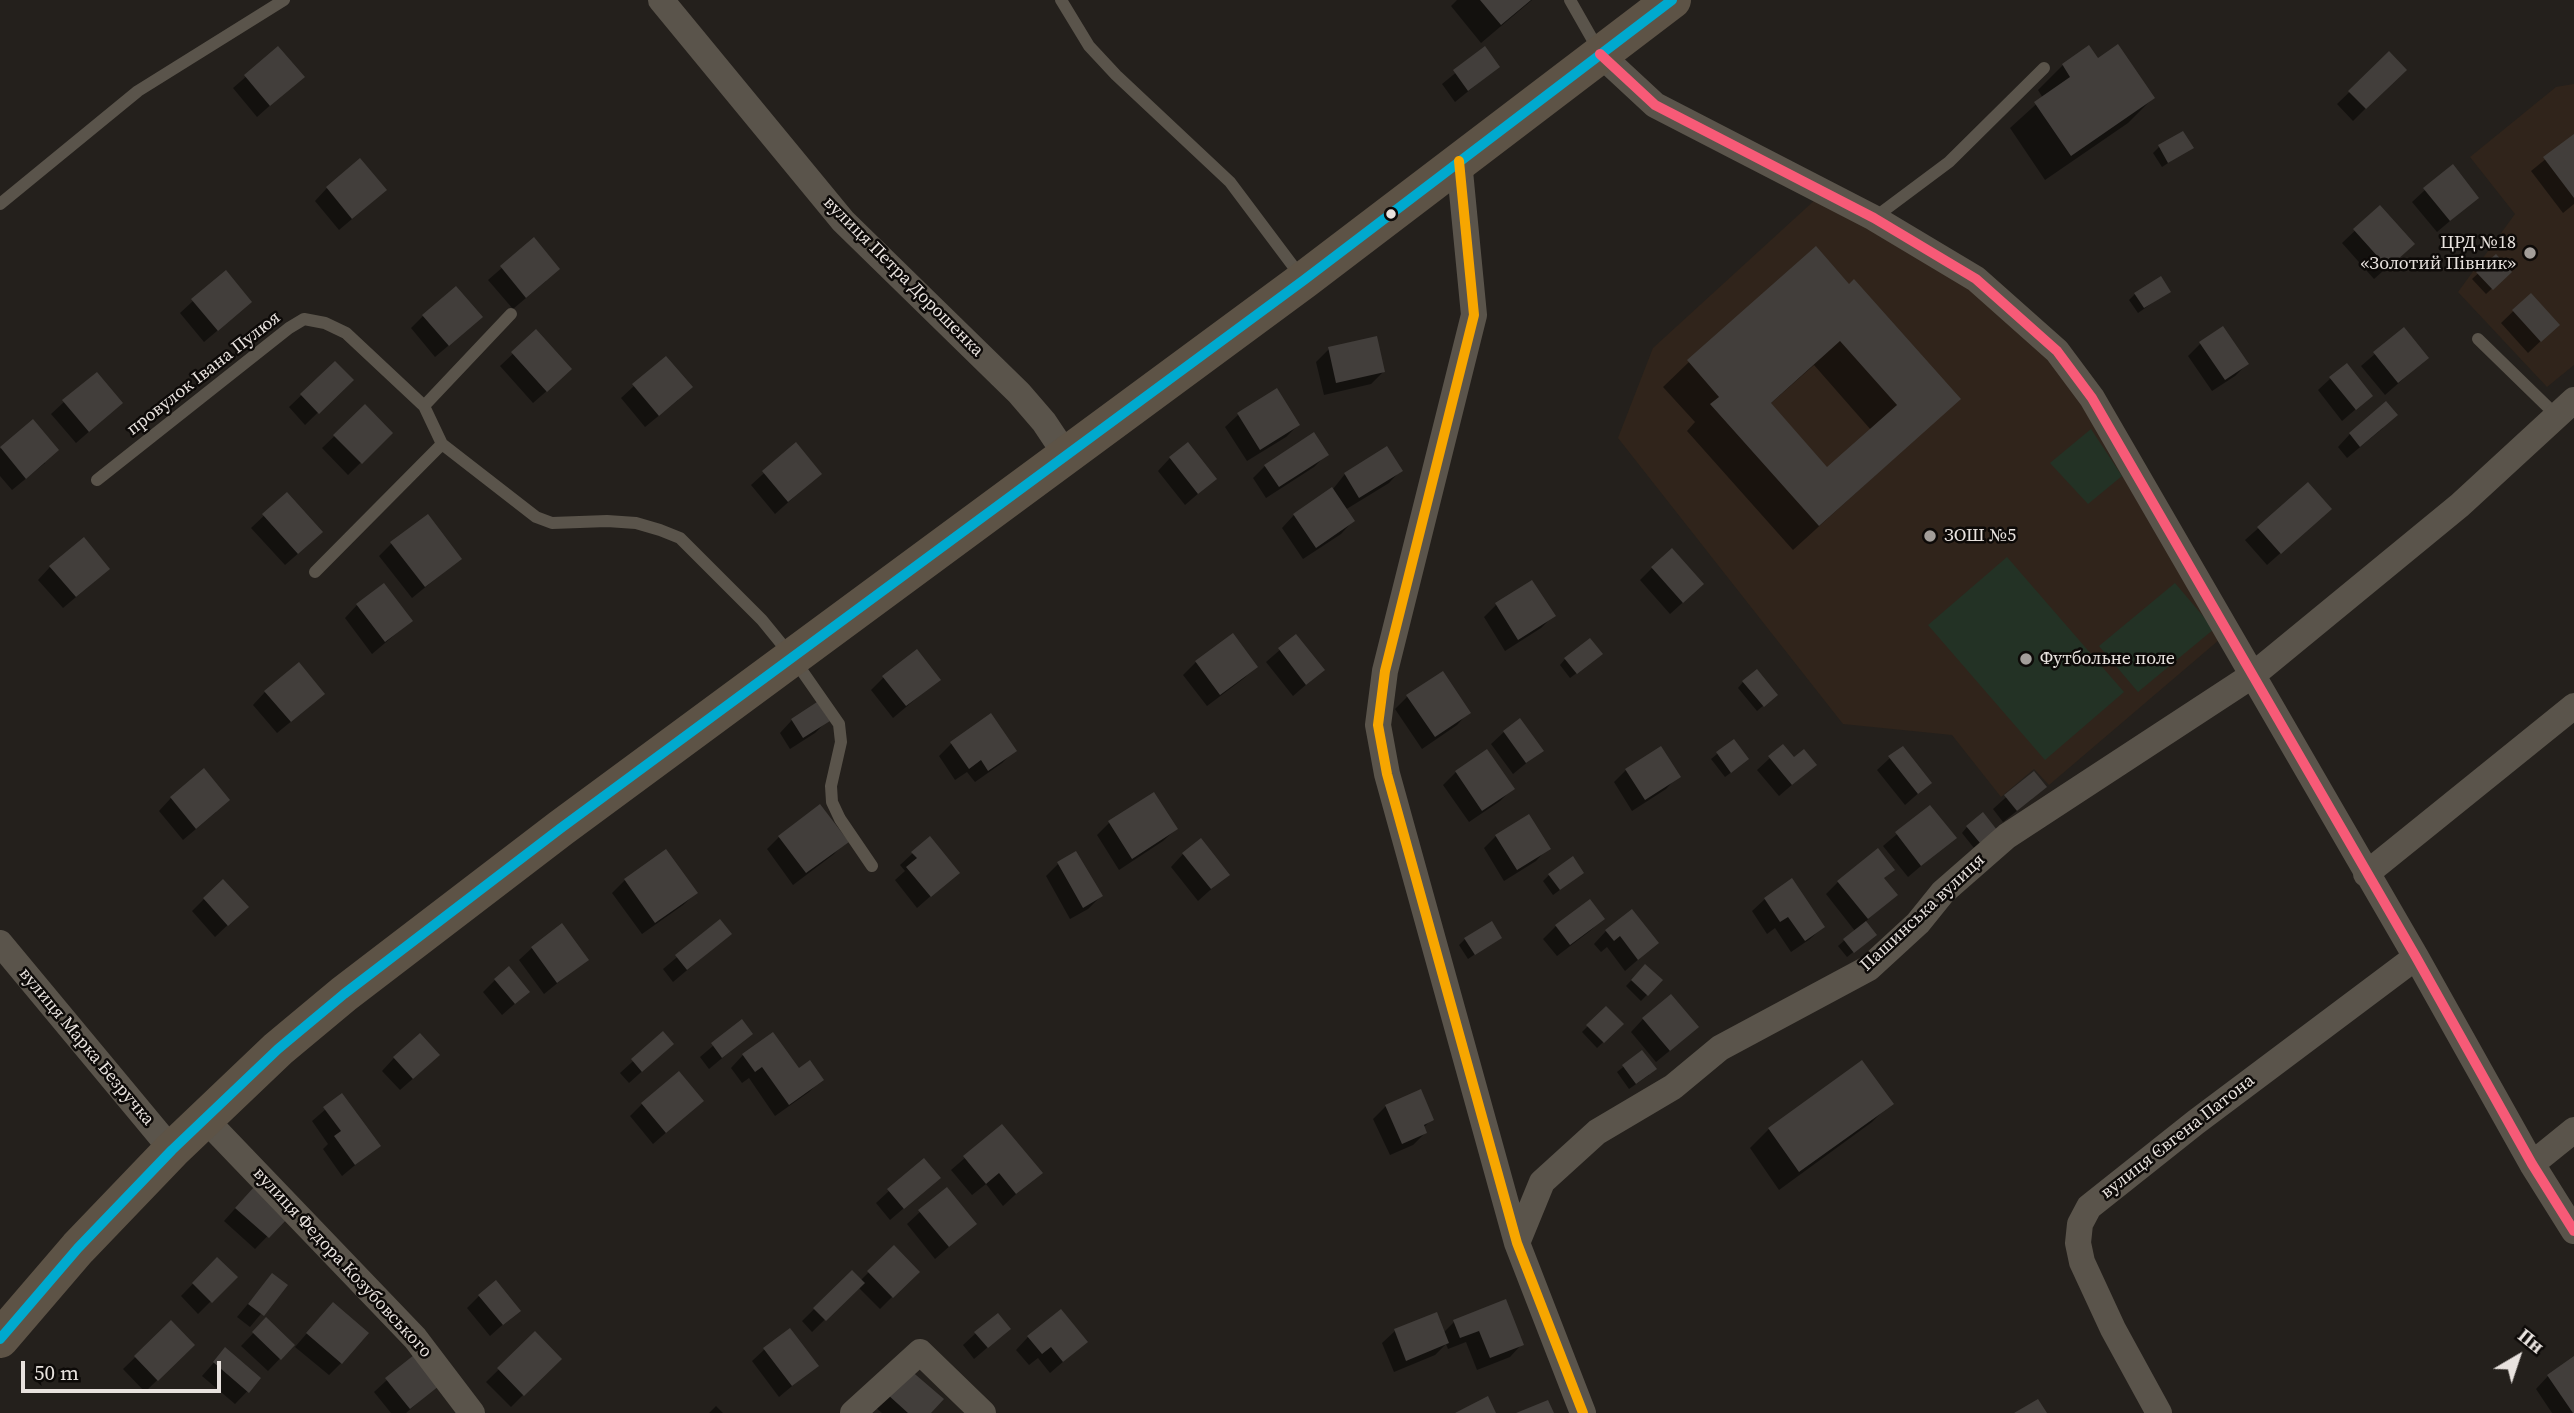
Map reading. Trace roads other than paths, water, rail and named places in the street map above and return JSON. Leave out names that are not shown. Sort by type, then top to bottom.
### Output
[{"type":"highway","points":[[0,1339],[78,1248],[172,1150],[278,1049],[344,994],[561,828],[1304,280],[1672,0]]},
{"type":"street","name":"вулиця Петра Дорошенка","points":[[661,0],[843,221],[1019,393],[1044,422],[1066,455]]},
{"type":"street","points":[[1600,54],[1655,105],[1874,218],[1976,279],[2057,351],[2091,398],[2416,957],[2532,1164],[2574,1231]]},
{"type":"street","points":[[1460,161],[1474,315],[1385,671],[1378,726],[1387,774],[1517,1243],[1583,1413]]},
{"type":"street","name":"Пашинська вулиця","points":[[1517,1243],[1542,1182],[1597,1132],[1673,1087],[1720,1048],[1869,968],[1918,923],[1943,892],[2007,836],[2253,675],[2460,505],[2565,407]]},
{"type":"street","points":[[2366,874],[2574,706]]},
{"type":"street","name":"вулиця Марка Безручка","points":[[0,943],[172,1150]]},
{"type":"street","name":"вулиця Євгена Патона","points":[[2159,1413],[2113,1329],[2082,1262],[2078,1243],[2080,1224],[2089,1207],[2196,1122],[2416,957]]},
{"type":"street","name":"вулиця Федора Козубовського","points":[[205,1119],[415,1338],[472,1413]]},
{"type":"street","points":[[2532,1164],[2574,1130]]},
{"type":"street","points":[[853,1413],[920,1352],[983,1413]]},
{"type":"lane","points":[[0,204],[138,91],[285,0]]},
{"type":"lane","points":[[1061,0],[1089,46],[1116,75],[1230,182],[1304,280]]},
{"type":"lane","points":[[1570,0],[1600,54]]},
{"type":"lane","points":[[1874,218],[1949,162],[2044,68]]},
{"type":"lane","points":[[424,406],[511,314]]},
{"type":"lane","name":"провулок Івана Пулюя","points":[[97,480],[289,328],[304,319],[325,323],[346,333],[424,406],[442,444],[536,517],[552,523],[636,523],[680,538],[762,620],[793,658],[839,724],[841,742],[831,786],[832,802],[840,819],[872,866]]},
{"type":"lane","points":[[2477,339],[2565,407]]},
{"type":"lane","points":[[315,572],[442,444]]},
{"type":"place","name":"ЦРД №18 «Золотий Півник»","points":[[2530,253]]},
{"type":"place","name":"ЗОШ №5","points":[[1930,536]]},
{"type":"place","name":"Футбольне поле","points":[[2026,659]]}]
